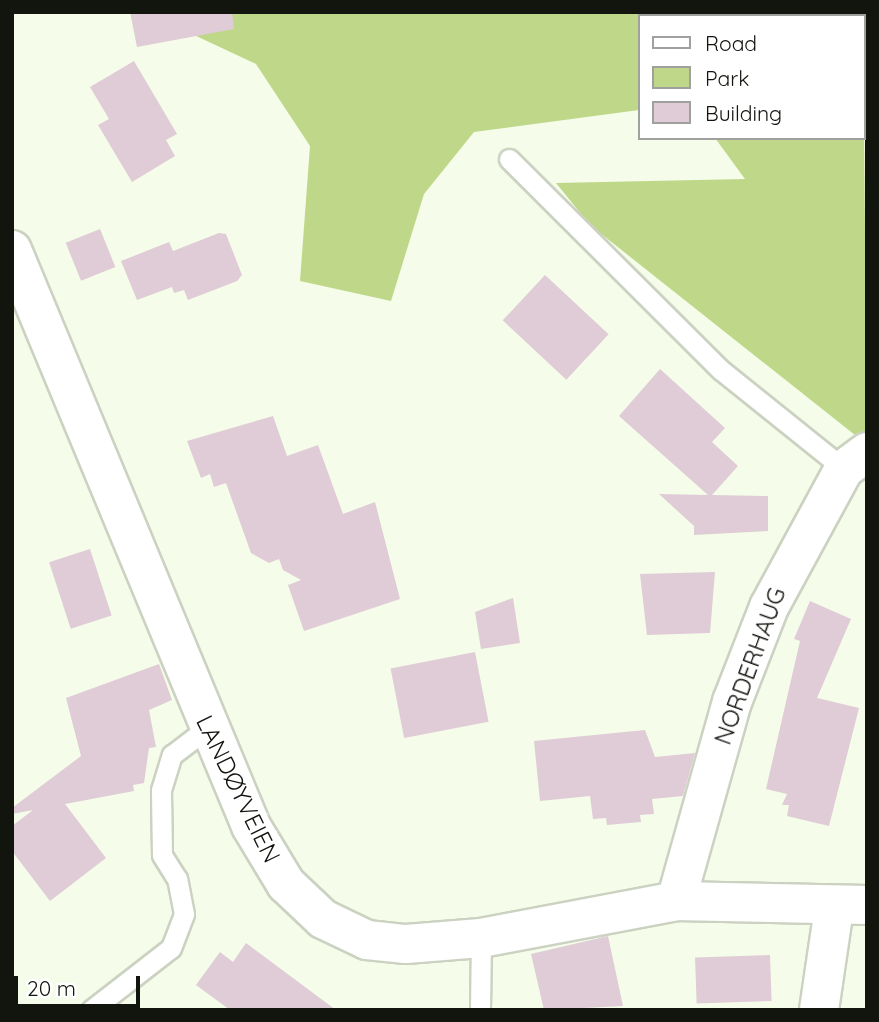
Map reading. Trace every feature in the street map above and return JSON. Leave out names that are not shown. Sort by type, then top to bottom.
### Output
[{"type":"street","name":"LANDØYVEIEN","points":[[12,250],[206,729],[286,884],[323,919],[367,940],[481,938],[676,901],[850,906]]},
{"type":"street","name":"NORDERHAUG","points":[[676,901],[732,702],[769,607],[856,461]]},
{"type":"street","points":[[819,1010],[850,906]]},
{"type":"lane","points":[[509,159],[721,370],[856,461]]},
{"type":"lane","points":[[91,1010],[171,948],[184,914],[177,879],[162,855],[161,790],[172,755],[206,729]]},
{"type":"lane","points":[[480,1010],[481,938]]},
{"type":"green space","points":[[145,12],[860,14],[638,14],[638,110],[474,132],[424,194],[391,301],[300,281],[310,146],[256,64]]},
{"type":"green space","points":[[716,140],[864,140],[867,433],[860,439],[590,225],[556,183],[745,179]]},
{"type":"building","points":[[130,12],[232,12],[234,29],[137,47]]},
{"type":"building","points":[[134,61],[177,134],[166,140],[175,156],[132,182],[98,125],[109,119],[90,87]]},
{"type":"building","points":[[100,229],[115,267],[81,281],[66,243]]},
{"type":"building","points":[[219,233],[226,234],[242,275],[237,281],[188,300],[184,290],[174,293],[172,287],[137,300],[121,261],[169,242],[173,251]]},
{"type":"building","points":[[545,275],[609,334],[566,380],[503,320]]},
{"type":"building","points":[[660,369],[725,428],[712,442],[738,466],[712,495],[768,496],[768,531],[694,535],[694,526],[659,494],[708,495],[619,416]]},
{"type":"building","points":[[273,416],[287,456],[318,445],[343,514],[375,502],[400,599],[304,631],[288,585],[301,580],[283,570],[279,559],[269,563],[251,553],[226,483],[214,487],[210,474],[201,478],[187,441]]},
{"type":"building","points":[[90,549],[112,616],[71,629],[49,562]]},
{"type":"building","points":[[715,572],[710,633],[647,635],[640,574]]},
{"type":"building","points":[[513,598],[520,643],[481,649],[475,612]]},
{"type":"building","points":[[810,601],[851,619],[817,698],[859,708],[829,826],[787,816],[789,805],[782,805],[787,794],[766,789],[800,641],[794,639]]},
{"type":"building","points":[[475,652],[489,722],[404,738],[391,668]]},
{"type":"building","points":[[159,664],[172,700],[149,710],[156,747],[149,748],[144,783],[133,785],[134,791],[65,804],[106,858],[50,901],[12,851],[12,826],[33,810],[12,814],[12,808],[81,756],[66,698]]},
{"type":"building","points":[[645,730],[655,757],[695,753],[683,796],[652,799],[654,814],[640,815],[641,822],[607,825],[606,818],[593,819],[590,796],[540,801],[534,741]]},
{"type":"building","points":[[608,936],[623,1006],[544,1010],[531,954]]},
{"type":"building","points":[[246,943],[336,1010],[230,1010],[196,985],[220,952],[233,962]]},
{"type":"building","points":[[770,955],[772,1001],[697,1004],[695,958]]}]
